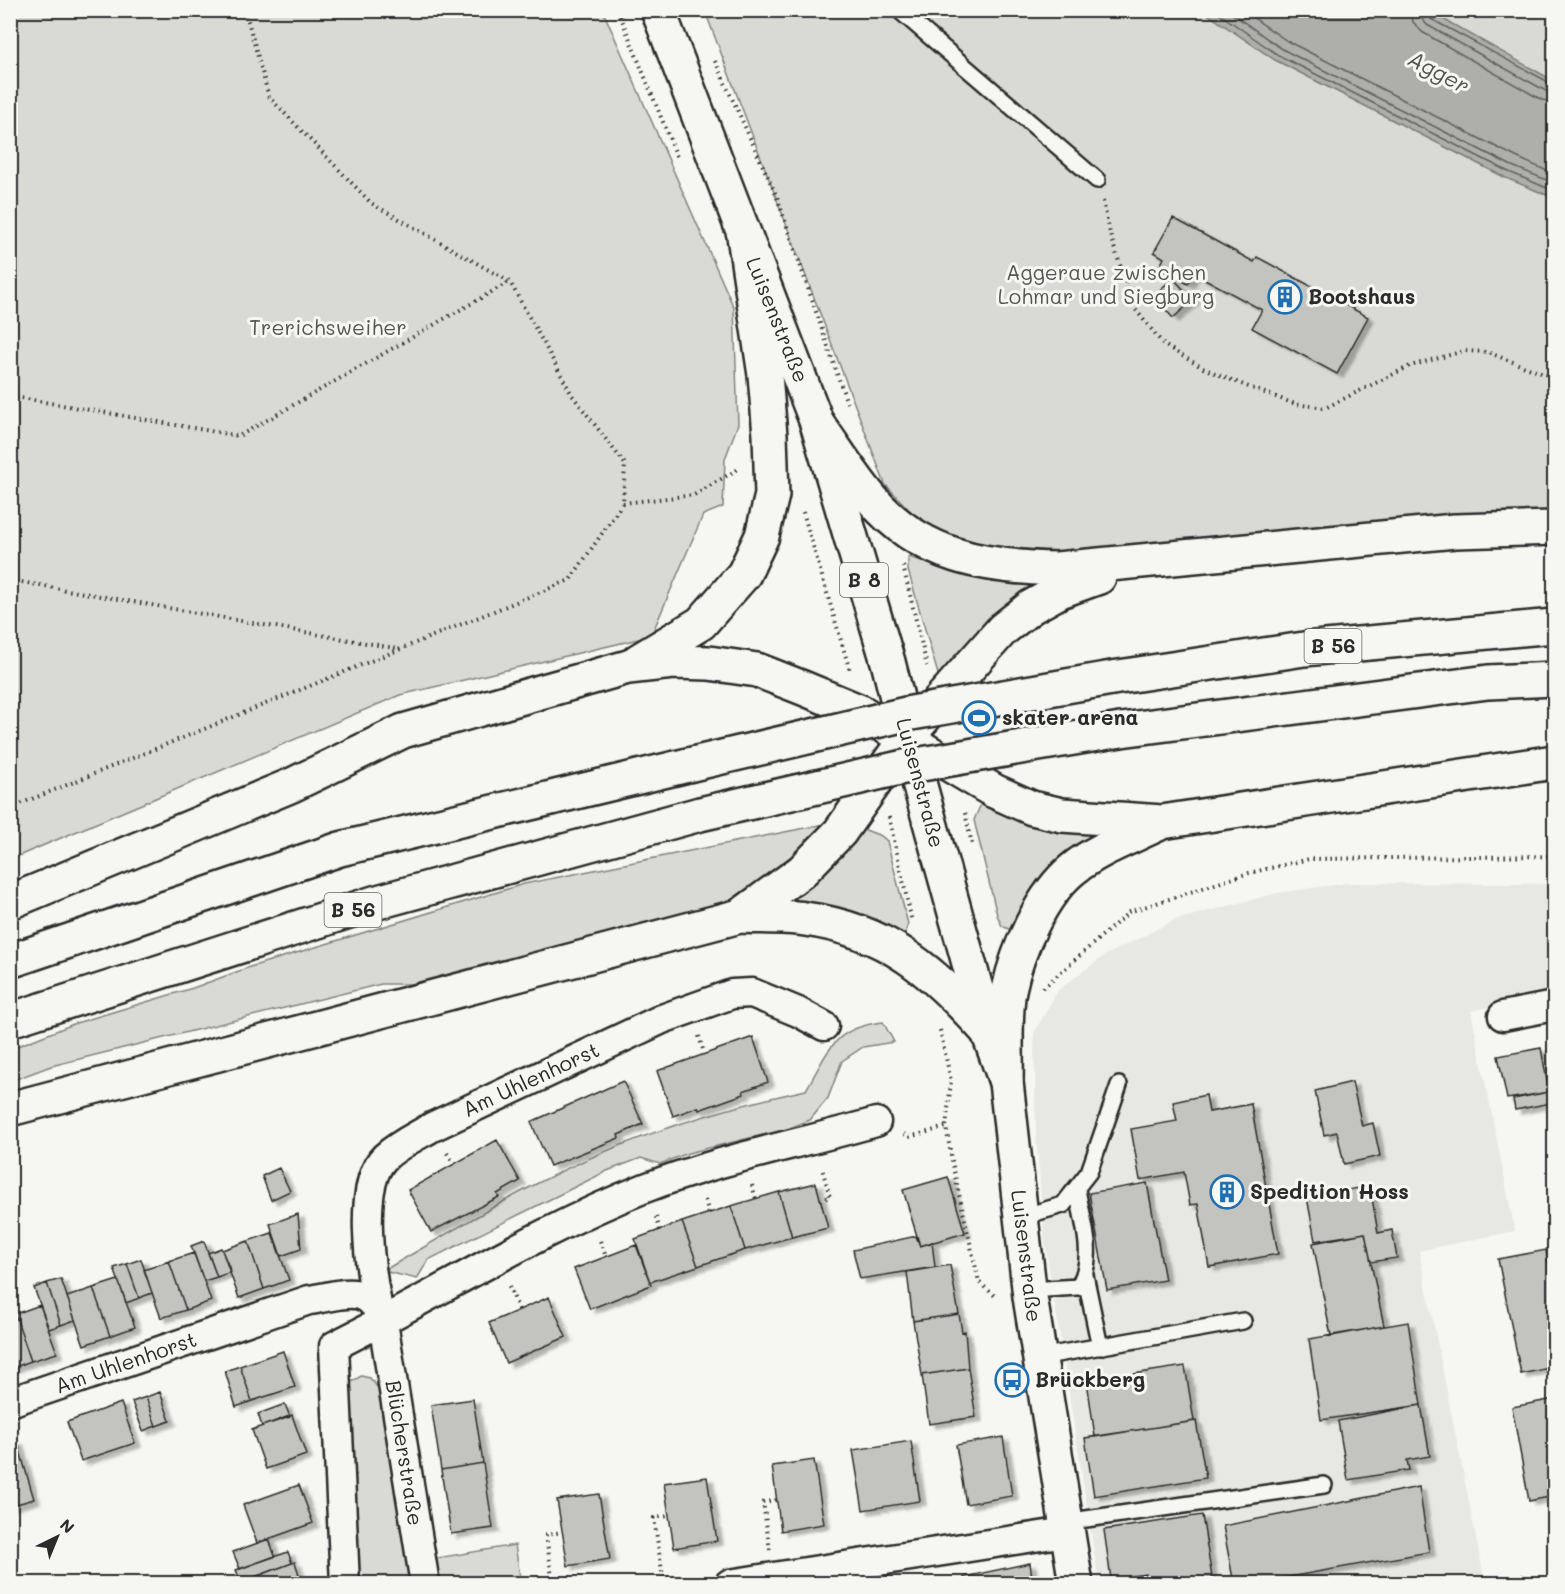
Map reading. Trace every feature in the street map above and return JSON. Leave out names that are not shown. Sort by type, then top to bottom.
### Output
[{"type":"main road","name":"Luisenstraße","points":[[658,10],[817,423],[888,662],[988,1032],[1006,1082],[1030,1290],[1076,1584]]},
{"type":"main road","points":[[628,667],[701,623],[744,574],[762,536],[772,495],[770,435],[765,375],[744,237]]},
{"type":"main road","points":[[817,423],[872,499],[913,536],[948,554],[1005,568],[1057,569],[1455,531],[1554,528]]},
{"type":"main road","points":[[740,916],[802,871],[840,832],[881,778],[907,737],[1003,629],[1031,607],[1060,591],[1139,562]]},
{"type":"main road","name":"B 56","points":[[10,961],[340,849],[906,714],[1112,678],[1304,649],[1554,626]]},
{"type":"main road","points":[[10,902],[292,785],[403,731],[628,667],[673,662],[709,663],[757,670],[861,712],[907,737],[956,771],[1032,808],[1062,815],[1162,822],[1554,762]]},
{"type":"main road","name":"B 56","points":[[10,1020],[374,903],[700,814],[904,767],[1121,729],[1488,682],[1554,679]]},
{"type":"main road","points":[[1006,1082],[1009,991],[1028,931],[1048,899],[1071,871],[1100,851],[1162,822]]},
{"type":"main road","points":[[10,1109],[740,916],[803,919],[843,926],[888,943],[921,964],[957,997],[988,1032]]},
{"type":"street","name":"Am Uhlenhorst","points":[[380,1313],[370,1273],[369,1187],[384,1158],[407,1142],[432,1127],[662,1019],[732,994],[752,993],[798,1012],[824,1026]]},
{"type":"street","points":[[1503,1016],[1554,1006]]},
{"type":"street","points":[[345,1584],[334,1346],[380,1313],[497,1259],[588,1212],[636,1192],[696,1170],[876,1122]]},
{"type":"street","name":"Am Uhlenhorst","points":[[10,1402],[309,1300],[353,1293],[368,1296],[380,1313]]},
{"type":"street","name":"Blücherstraße","points":[[380,1313],[425,1584]]},
{"type":"street","points":[[729,1584],[1066,1527]]},
{"type":"lane","points":[[899,10],[1096,180]]},
{"type":"lane","points":[[1021,1217],[1063,1205],[1077,1189],[1089,1172],[1119,1085]]},
{"type":"lane","points":[[1030,1290],[1077,1287],[1085,1275],[1089,1258],[1077,1189]]},
{"type":"lane","points":[[1085,1275],[1100,1347]]},
{"type":"lane","points":[[1040,1357],[1243,1321]]},
{"type":"lane","points":[[1066,1527],[1324,1485]]},
{"type":"path","points":[[10,808],[570,580],[623,503],[625,464],[572,395],[510,282],[371,203],[269,98],[244,10]]},
{"type":"path","points":[[618,10],[680,165]]},
{"type":"path","points":[[1096,180],[1111,238],[1135,309],[1164,345],[1203,368],[1295,404],[1325,408],[1410,366],[1464,351],[1487,352],[1554,378]]},
{"type":"path","points":[[10,396],[239,436],[510,282]]},
{"type":"path","points":[[623,503],[694,495],[748,463]]},
{"type":"path","points":[[801,507],[861,712]]},
{"type":"path","points":[[10,580],[400,649]]},
{"type":"path","points":[[881,778],[921,964]]},
{"type":"path","points":[[1009,991],[1038,993],[1129,912],[1249,873],[1309,859],[1554,856]]},
{"type":"path","points":[[939,1026],[951,1081],[946,1126],[979,1282],[996,1297]]},
{"type":"path","points":[[876,1122],[909,1137],[946,1126]]},
{"type":"path","points":[[815,1140],[830,1197],[820,1200]]},
{"type":"path","points":[[774,1576],[763,1502],[777,1500]]},
{"type":"path","points":[[664,1584],[654,1518],[669,1516]]},
{"type":"path","points":[[554,1584],[546,1535],[562,1532]]},
{"type":"shaded area","points":[[1347,883],[1554,884],[1554,994],[1471,1011],[1515,1231],[1419,1251],[1485,1583],[1099,1583],[1045,1242],[1036,1135],[1034,1033],[1058,990],[1104,956],[1175,920],[1277,893]]},
{"type":"green space","name":"Trerichsweiher","points":[[11,11],[603,11],[734,308],[738,424],[725,459],[723,507],[703,515],[651,636],[400,695],[11,859]]},
{"type":"green space","name":"Aggeraue zwischen Lohmar und Siegburg","points":[[705,11],[1554,11],[1554,527],[1063,571],[929,531],[885,484]]},
{"type":"green space","points":[[908,557],[951,569],[1049,580],[939,678],[908,570]]},
{"type":"green space","points":[[981,804],[1038,827],[1102,833],[1072,849],[1047,872],[1027,900],[1013,931],[1002,926],[997,915],[974,820]]},
{"type":"green space","points":[[830,823],[804,850],[778,872],[750,890],[716,907],[432,984],[381,984],[51,1066],[11,1081],[10,1049],[76,1023],[193,988],[250,967],[524,884]]},
{"type":"green space","points":[[863,829],[887,841],[908,924],[904,938],[773,907],[857,831]]},
{"type":"green space","points":[[883,1022],[894,1042],[863,1047],[842,1061],[828,1098],[810,1120],[787,1129],[688,1153],[660,1164],[641,1158],[607,1171],[428,1260],[417,1279],[383,1271],[519,1193],[602,1153],[703,1117],[806,1090],[827,1053],[842,1036],[866,1025]]},
{"type":"green space","points":[[361,1376],[370,1378],[378,1388],[411,1583],[355,1583],[348,1384]]},
{"type":"green space","points":[[515,1545],[521,1583],[444,1583],[437,1574],[431,1559]]},
{"type":"water","name":"Agger","points":[[1203,11],[1429,11],[1554,81],[1554,198],[1506,178],[1275,60]]},
{"type":"building","name":"Bootshaus","points":[[1173,218],[1254,262],[1257,257],[1368,317],[1337,374],[1252,328],[1262,310],[1194,273],[1188,284],[1159,268],[1164,258],[1154,252]]},
{"type":"building","points":[[1173,278],[1193,300],[1173,318],[1153,296]]},
{"type":"building","points":[[753,1037],[768,1082],[743,1091],[744,1094],[699,1110],[698,1107],[673,1116],[657,1071]]},
{"type":"building","points":[[1541,1048],[1549,1092],[1507,1099],[1498,1056]]},
{"type":"building","points":[[623,1081],[643,1124],[618,1135],[619,1138],[550,1166],[531,1122]]},
{"type":"building","points":[[1352,1082],[1362,1126],[1373,1123],[1380,1156],[1344,1164],[1337,1132],[1324,1135],[1315,1091]]},
{"type":"building","points":[[1549,1092],[1551,1103],[1515,1110],[1513,1099]]},
{"type":"building","name":"Spedition Hoss","points":[[1206,1095],[1209,1112],[1251,1104],[1278,1254],[1209,1267],[1198,1204],[1190,1205],[1184,1172],[1140,1180],[1131,1129],[1177,1121],[1173,1102]]},
{"type":"building","points":[[497,1140],[520,1181],[497,1194],[499,1197],[431,1232],[408,1190]]},
{"type":"building","points":[[279,1168],[290,1191],[271,1200],[262,1176]]},
{"type":"building","points":[[948,1177],[965,1233],[920,1246],[903,1190]]},
{"type":"building","points":[[816,1183],[828,1228],[792,1237],[779,1192]]},
{"type":"building","points":[[1147,1183],[1165,1280],[1107,1290],[1089,1193]]},
{"type":"building","points":[[1370,1186],[1378,1233],[1392,1230],[1397,1258],[1371,1262],[1365,1233],[1315,1241],[1307,1197]]},
{"type":"building","points":[[779,1192],[792,1237],[745,1250],[731,1206]]},
{"type":"building","points":[[731,1206],[745,1250],[698,1266],[682,1222]]},
{"type":"building","points":[[298,1214],[301,1249],[281,1256],[270,1224]]},
{"type":"building","points":[[682,1222],[698,1266],[650,1282],[635,1239]]},
{"type":"building","points":[[272,1233],[289,1280],[264,1289],[248,1241]]},
{"type":"building","points":[[1365,1233],[1384,1326],[1331,1336],[1313,1243]]},
{"type":"building","points":[[916,1236],[920,1246],[932,1242],[935,1267],[860,1279],[853,1250]]},
{"type":"building","points":[[204,1241],[217,1277],[204,1281],[191,1246]]},
{"type":"building","points":[[248,1241],[264,1289],[239,1298],[222,1250]]},
{"type":"building","points":[[636,1245],[651,1285],[590,1309],[574,1269]]},
{"type":"building","points":[[221,1248],[231,1272],[217,1277],[208,1253]]},
{"type":"building","points":[[1546,1250],[1554,1292],[1554,1367],[1521,1374],[1498,1259]]},
{"type":"building","points":[[194,1253],[211,1301],[186,1310],[169,1261]]},
{"type":"building","points":[[141,1259],[152,1293],[139,1298],[127,1264]]},
{"type":"building","points":[[169,1261],[186,1310],[161,1318],[144,1270]]},
{"type":"building","points":[[127,1264],[139,1298],[126,1303],[114,1268]]},
{"type":"building","points":[[950,1265],[959,1314],[913,1321],[907,1272]]},
{"type":"building","points":[[61,1279],[75,1320],[61,1325],[47,1283]]},
{"type":"building","points":[[118,1280],[135,1327],[110,1336],[93,1288]]},
{"type":"building","points":[[47,1283],[61,1325],[49,1329],[34,1288]]},
{"type":"building","points":[[93,1288],[110,1336],[84,1345],[67,1297]]},
{"type":"building","points":[[549,1297],[566,1337],[506,1363],[489,1323]]},
{"type":"building","points":[[40,1305],[57,1353],[31,1361],[15,1314]]},
{"type":"building","points":[[15,1314],[31,1361],[10,1369],[10,1316]]},
{"type":"building","points":[[959,1314],[962,1332],[965,1331],[968,1368],[922,1375],[913,1321]]},
{"type":"building","points":[[1408,1322],[1421,1405],[1321,1420],[1309,1339]]},
{"type":"building","points":[[283,1351],[295,1387],[252,1401],[240,1366]]},
{"type":"building","points":[[240,1366],[252,1401],[236,1407],[225,1371]]},
{"type":"building","points":[[1185,1366],[1194,1421],[1095,1437],[1087,1381]]},
{"type":"building","points":[[968,1368],[976,1417],[929,1424],[922,1375]]},
{"type":"building","points":[[160,1392],[170,1421],[156,1426],[146,1397]]},
{"type":"building","points":[[146,1397],[156,1426],[143,1431],[132,1402]]},
{"type":"building","points":[[473,1399],[483,1463],[441,1470],[431,1405]]},
{"type":"building","points":[[1554,1399],[1554,1496],[1529,1501],[1512,1407]]},
{"type":"building","points":[[121,1403],[135,1443],[81,1461],[67,1422]]},
{"type":"building","points":[[285,1404],[290,1417],[262,1426],[258,1414]]},
{"type":"building","points":[[1421,1405],[1430,1456],[1407,1460],[1409,1470],[1348,1480],[1338,1421]]},
{"type":"building","points":[[292,1415],[306,1455],[266,1469],[252,1430]]},
{"type":"building","points":[[1196,1421],[1206,1478],[1094,1496],[1085,1438]]},
{"type":"building","points":[[1003,1437],[1012,1496],[966,1504],[956,1445]]},
{"type":"building","points":[[17,1441],[34,1499],[10,1506],[10,1443]]},
{"type":"building","points":[[911,1441],[920,1501],[863,1510],[853,1450]]},
{"type":"building","points":[[814,1460],[824,1524],[781,1531],[772,1466]]},
{"type":"building","points":[[483,1463],[493,1528],[451,1534],[441,1470]]},
{"type":"building","points":[[707,1477],[717,1541],[674,1548],[664,1483]]},
{"type":"building","points":[[299,1485],[313,1523],[257,1543],[243,1505]]},
{"type":"building","points":[[1419,1487],[1429,1552],[1249,1584],[1234,1584],[1223,1526]]},
{"type":"building","points":[[599,1494],[610,1559],[568,1566],[557,1500]]},
{"type":"building","points":[[1202,1515],[1213,1584],[1147,1584],[1146,1574],[1111,1579],[1104,1530]]},
{"type":"building","points":[[269,1539],[275,1556],[240,1569],[233,1552]]},
{"type":"building","points":[[1554,1549],[1554,1583],[1548,1550]]},
{"type":"building","points":[[288,1552],[292,1563],[241,1582],[236,1570]]},
{"type":"building","points":[[295,1562],[302,1584],[237,1584],[292,1563]]},
{"type":"building","points":[[1030,1563],[1033,1584],[965,1584],[964,1577]]},
{"type":"building","points":[[1523,1575],[1526,1584],[1465,1584],[1465,1582]]},
{"type":"place","name":"Bootshaus","points":[[1285,297]]},
{"type":"place","name":"skater arena","points":[[979,718]]},
{"type":"place","name":"Spedition Hoss","points":[[1227,1192]]},
{"type":"place","name":"Brückberg","points":[[1012,1380]]}]
